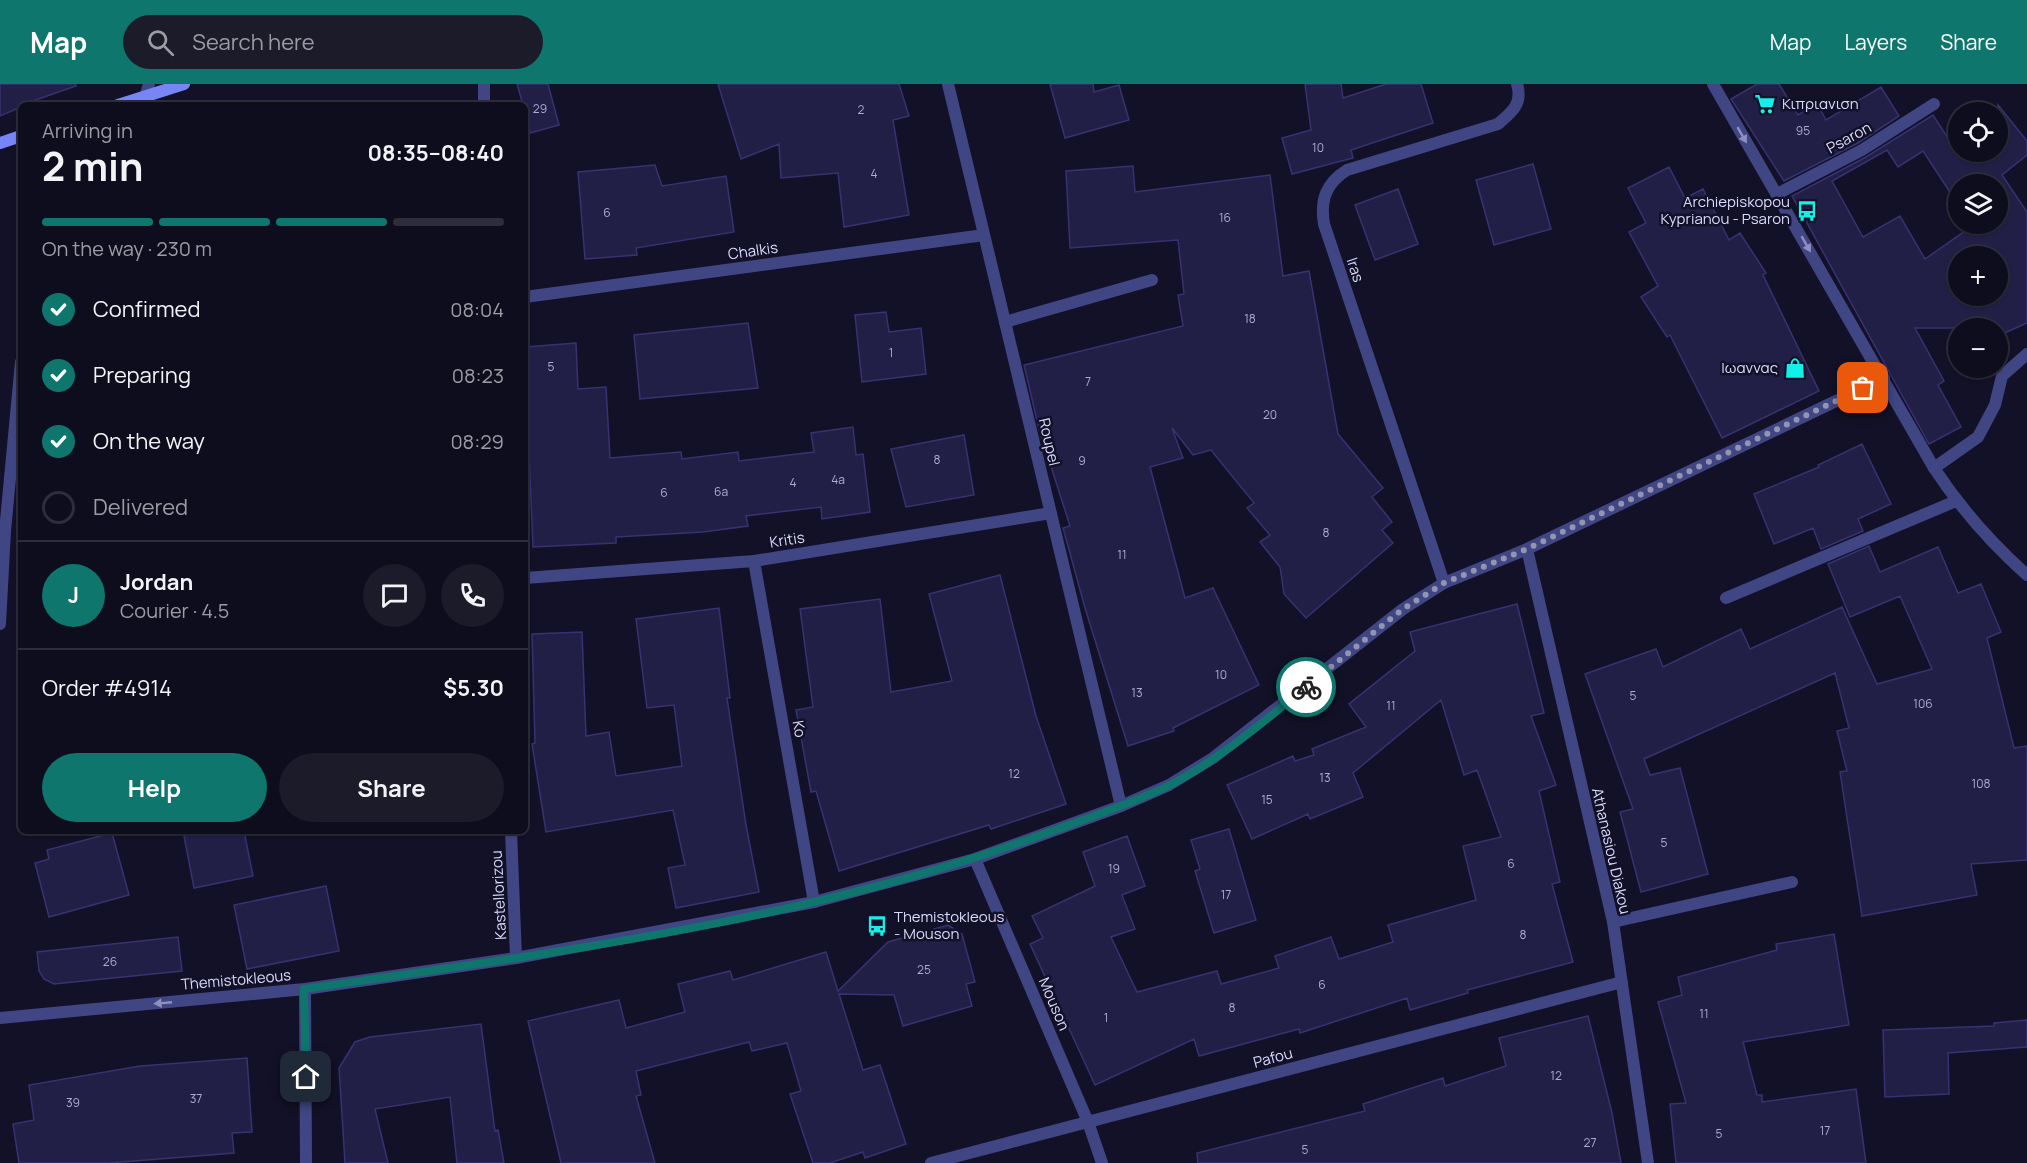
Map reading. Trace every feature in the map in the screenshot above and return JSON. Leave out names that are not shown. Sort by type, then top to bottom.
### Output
[{"type":"main road","points":[[128,102],[184,84]]},
{"type":"main road","points":[[0,143],[18,137]]},
{"type":"street","points":[[145,97],[149,84]]},
{"type":"street","points":[[484,84],[484,102]]},
{"type":"street","name":"Roupel","points":[[948,84],[1121,806]]},
{"type":"street","name":"Iras","points":[[1444,583],[1324,224],[1323,199],[1328,187],[1347,170],[1498,124],[1515,110],[1520,95],[1517,84]]},
{"type":"street","points":[[1713,84],[1934,468],[1956,501],[1989,541],[2027,575]]},
{"type":"street","name":"Psaron","points":[[1777,194],[1862,150],[1934,104]]},
{"type":"street","name":"Chalkis","points":[[528,297],[984,235]]},
{"type":"street","points":[[1005,322],[1152,279]]},
{"type":"street","points":[[1934,468],[1978,437],[1995,405],[2002,376],[2027,354]]},
{"type":"street","name":"Themistokleous","points":[[0,1018],[304,989],[516,958],[814,902],[975,859],[1121,806],[1169,785],[1213,758],[1403,609],[1444,583],[1527,549],[1884,378]]},
{"type":"street","points":[[0,624],[5,531],[18,394]]},
{"type":"street","points":[[0,498],[5,531]]},
{"type":"street","points":[[1725,598],[1956,501]]},
{"type":"street","name":"Kritis","points":[[528,578],[754,561],[1051,513]]},
{"type":"street","name":"Athanasiou Diakou","points":[[1527,549],[1612,922],[1648,1163]]},
{"type":"street","name":"Ko","points":[[754,561],[814,902]]},
{"type":"street","name":"Kastellorizou","points":[[511,834],[516,958]]},
{"type":"street","name":"Mouson","points":[[975,859],[1088,1122],[1102,1163]]},
{"type":"street","points":[[1612,922],[1792,882]]},
{"type":"street","name":"Pafou","points":[[931,1163],[1622,982]]},
{"type":"street","points":[[304,989],[306,1163]]},
{"type":"building","points":[[0,84],[76,84],[76,86],[30,102],[18,102],[18,108],[0,116]]},
{"type":"building","points":[[517,84],[548,84],[559,125],[530,133],[528,102],[522,102]]},
{"type":"building","points":[[718,84],[899,84],[909,116],[893,120],[909,215],[844,227],[838,173],[781,178],[779,144],[741,159]]},
{"type":"building","points":[[1050,84],[1093,84],[1094,92],[1119,85],[1129,120],[1065,138]]},
{"type":"building","points":[[1305,84],[1341,84],[1343,98],[1386,84],[1421,84],[1433,123],[1351,150],[1353,158],[1292,174],[1282,138],[1311,130]]},
{"type":"building","points":[[1757,84],[1779,84],[1798,115],[1817,103],[1826,120],[1881,87],[1899,116],[1858,143],[1784,181],[1731,99]]},
{"type":"building","points":[[1933,115],[1948,138],[1948,162],[2008,162],[2008,117],[2027,141],[2027,155],[2003,174],[1948,174],[1948,189],[1923,151],[1898,167],[1887,150],[1832,181],[1863,237],[1900,216],[1925,259],[1961,234],[2008,234],[2008,184],[2027,212],[2027,323],[2008,332],[2008,318],[1948,318],[1948,328],[1915,328],[1944,381],[1938,385],[1961,427],[1929,444],[1792,196],[1866,157]]},
{"type":"building","points":[[1533,164],[1551,229],[1494,245],[1476,180]]},
{"type":"building","points":[[655,165],[662,186],[726,176],[734,232],[636,248],[637,255],[585,259],[578,172]]},
{"type":"building","points":[[1133,166],[1135,192],[1270,175],[1283,276],[1309,271],[1338,434],[1383,488],[1372,497],[1392,522],[1382,530],[1393,543],[1306,618],[1284,594],[1280,567],[1260,542],[1270,535],[1247,508],[1254,503],[1211,450],[1193,455],[1172,428],[1183,458],[1150,467],[1185,598],[1213,588],[1259,685],[1173,728],[1174,731],[1128,746],[1063,528],[1070,526],[1039,429],[1024,365],[1183,326],[1178,295],[1184,294],[1178,240],[1070,248],[1066,171]]},
{"type":"building","points":[[1669,167],[1685,198],[1703,189],[1729,240],[1740,233],[1766,273],[1763,275],[1819,391],[1722,438],[1670,335],[1667,337],[1641,297],[1658,286],[1629,232],[1646,223],[1628,188]]},
{"type":"building","points":[[1398,189],[1418,244],[1375,260],[1355,205]]},
{"type":"building","points":[[886,312],[889,332],[921,328],[926,374],[862,382],[855,315]]},
{"type":"building","points":[[748,323],[758,388],[640,399],[634,335]]},
{"type":"building","points":[[576,343],[578,389],[606,387],[610,458],[681,452],[682,459],[738,452],[739,461],[814,452],[811,433],[853,427],[856,455],[863,454],[870,512],[822,519],[821,507],[746,516],[748,526],[703,532],[616,537],[616,543],[533,547],[528,428],[528,347]]},
{"type":"building","points":[[964,435],[974,495],[906,507],[891,449]]},
{"type":"building","points":[[1862,444],[1891,504],[1858,519],[1863,531],[1821,549],[1813,528],[1774,544],[1754,494],[1819,467],[1818,465]]},
{"type":"building","points":[[1869,546],[1880,572],[1938,547],[1958,593],[1981,584],[2001,632],[1987,638],[2014,748],[2027,746],[2027,860],[1971,864],[1977,895],[1862,916],[1840,772],[1847,771],[1837,731],[1849,728],[1835,673],[1644,759],[1650,775],[1680,768],[1708,874],[1641,892],[1620,812],[1633,809],[1585,674],[1656,649],[1663,667],[1741,629],[1750,649],[1842,607],[1877,684],[1932,669],[1900,596],[1850,617],[1828,564]]},
{"type":"building","points":[[1000,575],[1036,716],[1066,804],[991,829],[989,825],[839,871],[816,791],[811,792],[796,710],[813,707],[800,609],[880,599],[891,692],[952,681],[929,594]]},
{"type":"building","points":[[1517,604],[1544,713],[1531,716],[1556,785],[1539,791],[1560,882],[1552,884],[1573,962],[1467,990],[1468,993],[1410,1010],[1407,998],[1300,1033],[1299,1029],[1199,1056],[1194,1039],[1095,1085],[1030,944],[1043,938],[1032,916],[1095,886],[1083,852],[1127,836],[1145,886],[1122,895],[1135,929],[1111,937],[1137,992],[1217,971],[1221,984],[1279,968],[1275,956],[1331,937],[1339,959],[1393,942],[1388,925],[1476,900],[1463,846],[1501,837],[1477,770],[1464,775],[1441,700],[1353,773],[1363,797],[1310,819],[1308,814],[1252,839],[1227,785],[1293,756],[1295,761],[1314,755],[1312,749],[1366,727],[1349,704],[1415,651],[1410,632]]},
{"type":"building","points":[[719,608],[730,698],[727,698],[746,825],[759,892],[676,908],[668,868],[685,865],[673,810],[546,832],[532,744],[535,743],[532,634],[582,632],[586,736],[609,732],[616,776],[682,766],[674,705],[647,708],[636,619]]},
{"type":"building","points":[[1229,829],[1256,920],[1214,933],[1195,871],[1200,869],[1191,840]]},
{"type":"building","points":[[112,834],[129,895],[49,917],[35,863],[49,859],[47,850]]},
{"type":"building","points":[[245,834],[253,876],[194,888],[184,836]]},
{"type":"building","points":[[326,886],[339,951],[247,969],[234,905]]},
{"type":"building","points":[[948,925],[962,934],[975,982],[966,984],[972,1006],[903,1026],[894,995],[839,994],[863,1070],[880,1065],[906,1144],[865,1158],[863,1152],[830,1163],[813,1163],[790,1094],[801,1091],[787,1043],[752,1051],[749,1042],[636,1071],[641,1095],[636,1096],[655,1163],[561,1163],[528,1021],[619,1000],[626,1028],[685,1012],[678,984],[730,971],[733,980],[826,952],[838,991],[888,942]]},
{"type":"building","points":[[1834,934],[1849,1025],[1743,1042],[1757,1095],[1762,1095],[1762,1102],[1856,1089],[1866,1163],[1676,1163],[1670,1104],[1686,1103],[1658,1002],[1682,995],[1678,977],[1777,950],[1776,944]]},
{"type":"building","points":[[178,937],[182,971],[54,984],[44,979],[39,971],[37,952]]},
{"type":"building","points":[[1588,1016],[1612,1113],[1621,1163],[1198,1163],[1197,1153],[1365,1111],[1363,1104],[1443,1078],[1445,1086],[1506,1066],[1499,1038]]},
{"type":"building","points":[[2027,1020],[2027,1047],[1948,1053],[1949,1094],[1885,1097],[1883,1030],[1994,1026],[1994,1023]]},
{"type":"building","points":[[481,1024],[495,1131],[498,1130],[504,1163],[457,1163],[450,1097],[375,1109],[388,1163],[345,1163],[339,1068],[355,1042],[370,1037]]},
{"type":"building","points":[[247,1058],[252,1132],[232,1133],[234,1153],[109,1163],[19,1163],[13,1124],[34,1120],[29,1085],[140,1066]]},
{"type":"way so far","points":[[1306,687],[1403,609],[1444,583],[1527,549],[1863,388]]},
{"type":"place","name":"Κιπριανιση","points":[[1765,104]]},
{"type":"place","name":"Archiepiskopou Kyprianou - Psaron","points":[[1807,211]]},
{"type":"place","name":"Ιωαννας","points":[[1795,368]]},
{"type":"place","name":"Themistokleous - Mouson","points":[[877,926]]},
{"type":"route","points":[[306,1077],[304,989],[516,958],[667,932],[814,902],[975,859],[1121,806],[1169,785],[1213,758],[1306,687]]}]
